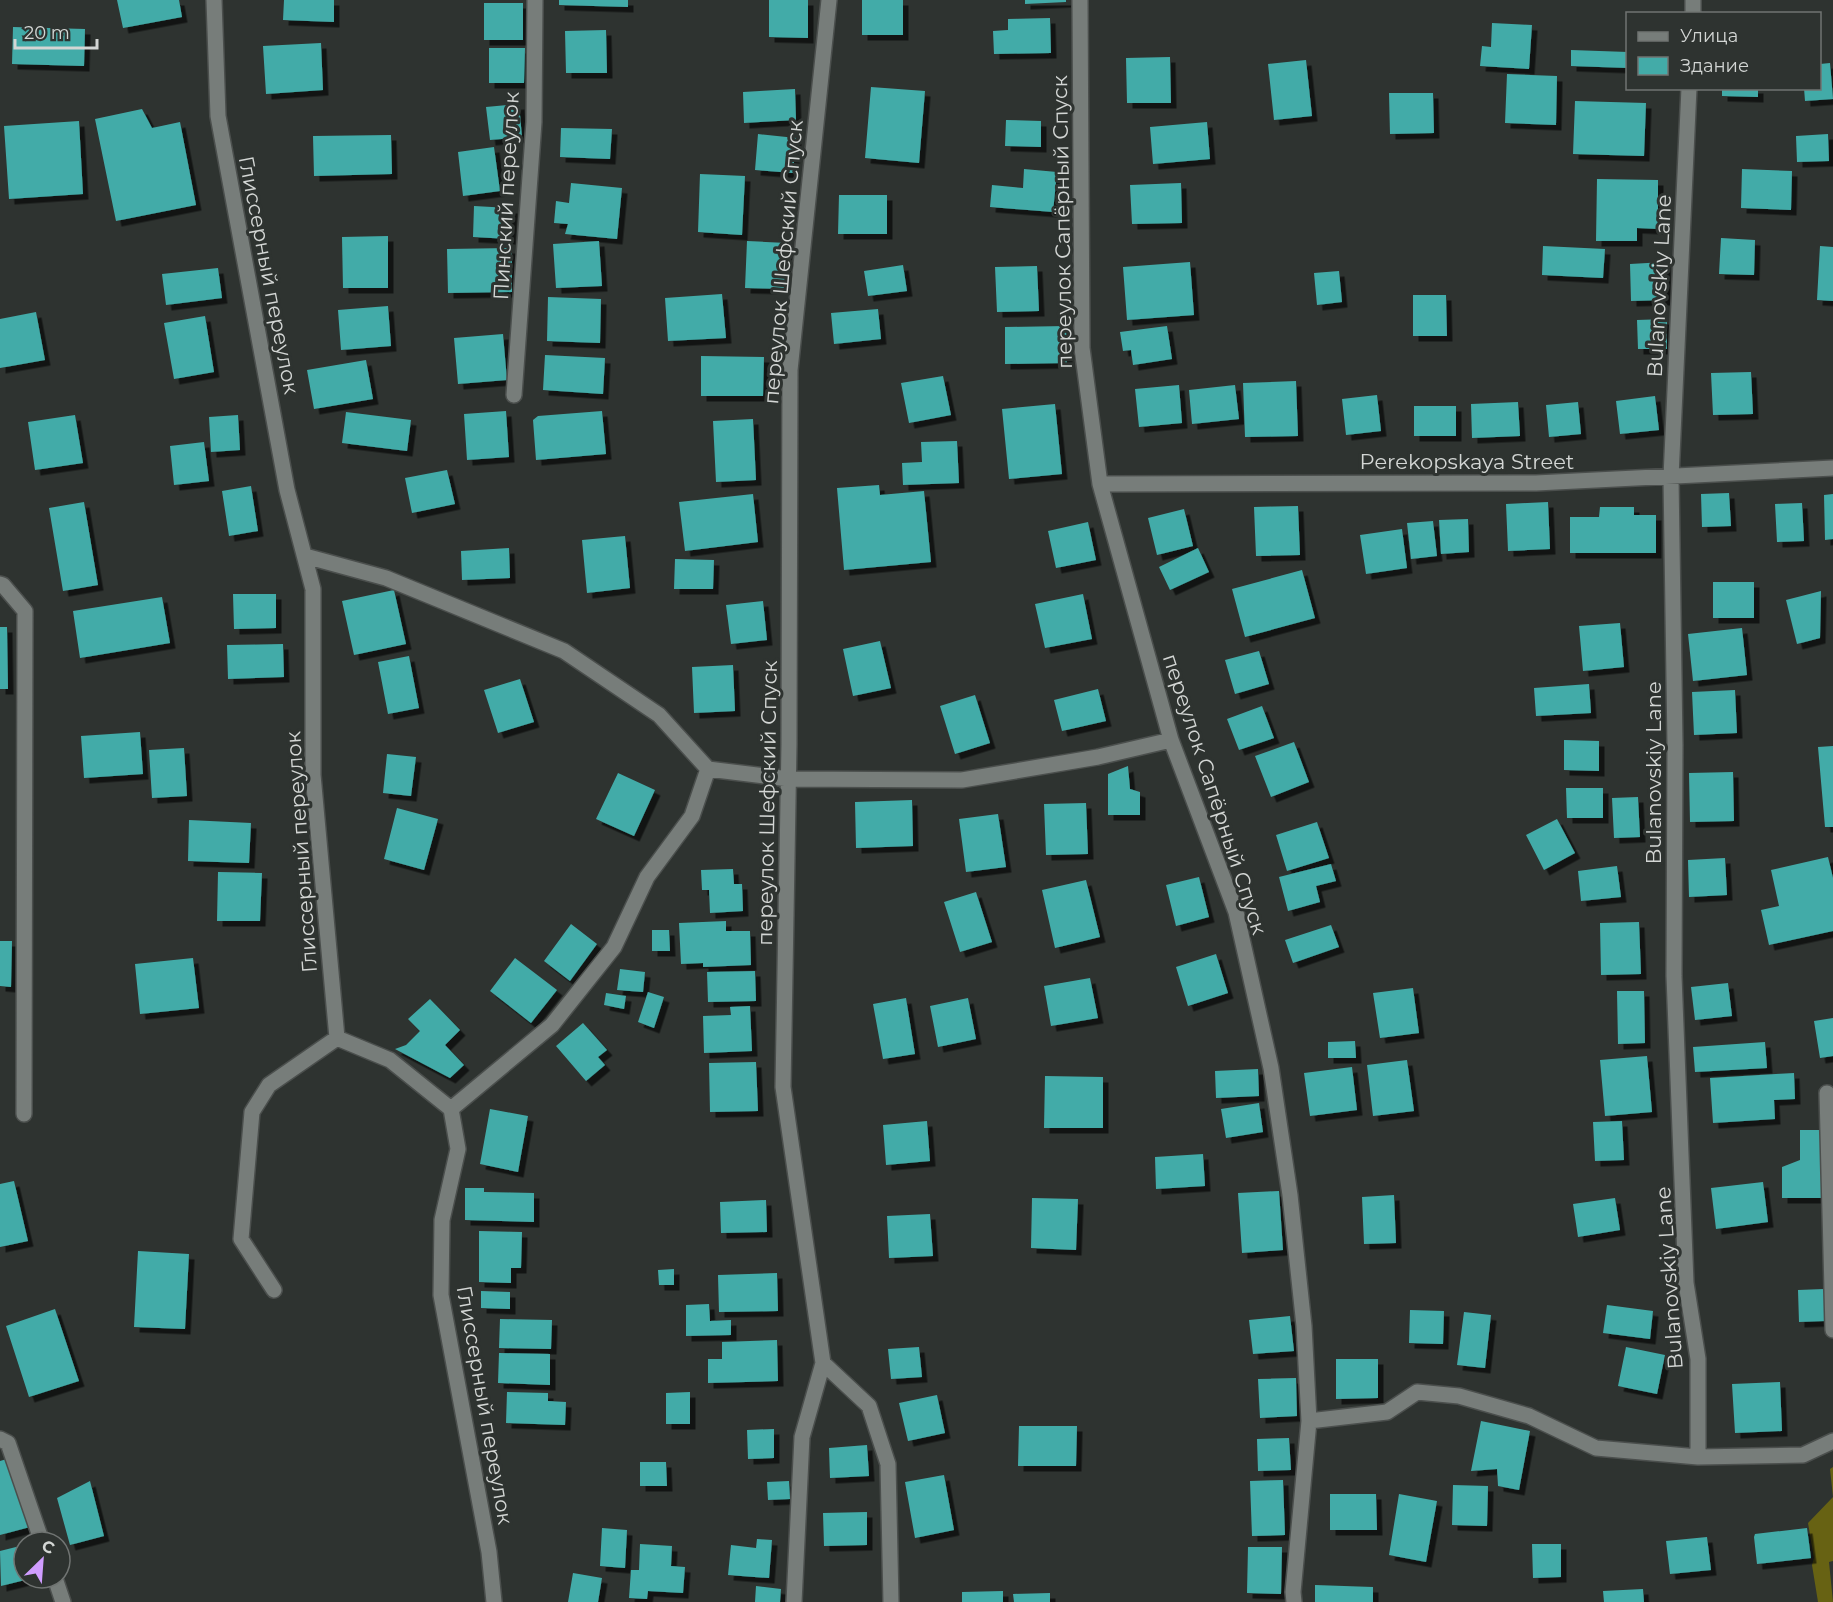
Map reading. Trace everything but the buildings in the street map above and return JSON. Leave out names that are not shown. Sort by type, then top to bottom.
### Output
[{"type":"street","name":"Глиссерный переулок","points":[[214,0],[218,116],[287,490],[314,589],[313,775],[337,1038]]},
{"type":"street","name":"Пинский переулок","points":[[514,395],[534,122],[535,0]]},
{"type":"street","name":"переулок Шефский Спуск","points":[[794,1602],[802,1437],[823,1363],[783,1087],[789,779],[790,370],[828,0]]},
{"type":"street","name":"переулок Сапёрный Спуск","points":[[1080,0],[1082,348],[1100,484],[1171,740],[1236,912],[1271,1068],[1293,1219],[1304,1326],[1309,1421],[1293,1592],[1294,1602]]},
{"type":"street","name":"Bulanovskiy Lane","points":[[1689,90],[1671,477],[1675,745],[1674,976],[1686,1283],[1698,1359],[1698,1457]]},
{"type":"street","name":"Perekopskaya Street","points":[[1100,484],[1536,483],[1833,468]]},
{"type":"street","points":[[304,556],[386,578],[564,651],[659,715],[708,770],[789,779],[962,780],[1098,757],[1171,740]]},
{"type":"street","points":[[0,584],[25,611],[24,1114]]},
{"type":"street","points":[[274,1290],[241,1239],[252,1112],[269,1085],[337,1038],[390,1060],[451,1109],[552,1025],[614,947],[647,877],[692,816],[708,770]]},
{"type":"street","points":[[1827,1093],[1833,1330]]},
{"type":"street","name":"Глиссерный переулок","points":[[451,1109],[458,1149],[442,1220],[441,1295],[489,1552],[494,1602]]},
{"type":"street","points":[[823,1363],[869,1406],[888,1464],[891,1602]]},
{"type":"street","points":[[1309,1421],[1387,1412],[1417,1392],[1460,1396],[1529,1416],[1596,1448],[1698,1457],[1803,1455],[1833,1441]]},
{"type":"street","points":[[0,1439],[8,1443],[38,1530]]},
{"type":"shaded area","points":[[1833,1467],[1833,1497],[1830,1469]]},
{"type":"shaded area","points":[[1833,1497],[1833,1561],[1829,1562],[1833,1602],[1818,1602],[1808,1523]]}]
